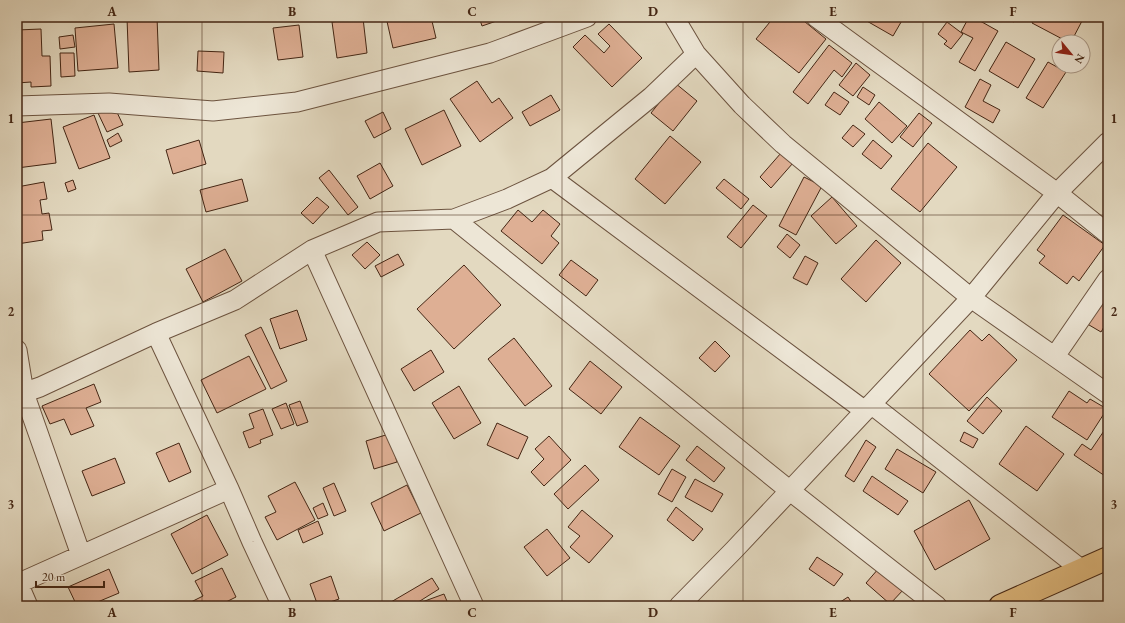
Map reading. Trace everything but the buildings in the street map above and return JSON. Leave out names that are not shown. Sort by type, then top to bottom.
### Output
[{"type":"main road","points":[[1000,606],[1108,558]]},
{"type":"street","points":[[17,106],[110,103],[212,111],[297,102],[490,53],[587,17]]},
{"type":"street","points":[[674,17],[696,54],[742,105],[783,144],[971,298],[1108,394]]},
{"type":"street","points":[[816,17],[1057,193],[1108,234]]},
{"type":"street","points":[[21,394],[40,387],[156,333],[235,300],[312,250],[378,222],[454,219],[507,199],[552,178],[651,97],[696,54]]},
{"type":"street","points":[[679,606],[734,550],[971,298],[1057,193],[1108,142]]},
{"type":"street","points":[[552,178],[868,408],[1082,570]]},
{"type":"street","points":[[454,219],[789,490],[937,606]]},
{"type":"street","points":[[312,250],[474,606]]},
{"type":"street","points":[[1054,356],[1108,279]]},
{"type":"street","points":[[156,333],[282,606]]},
{"type":"street","points":[[17,350],[21,394],[81,555]]},
{"type":"street","points":[[28,606],[17,584],[229,489]]}]
